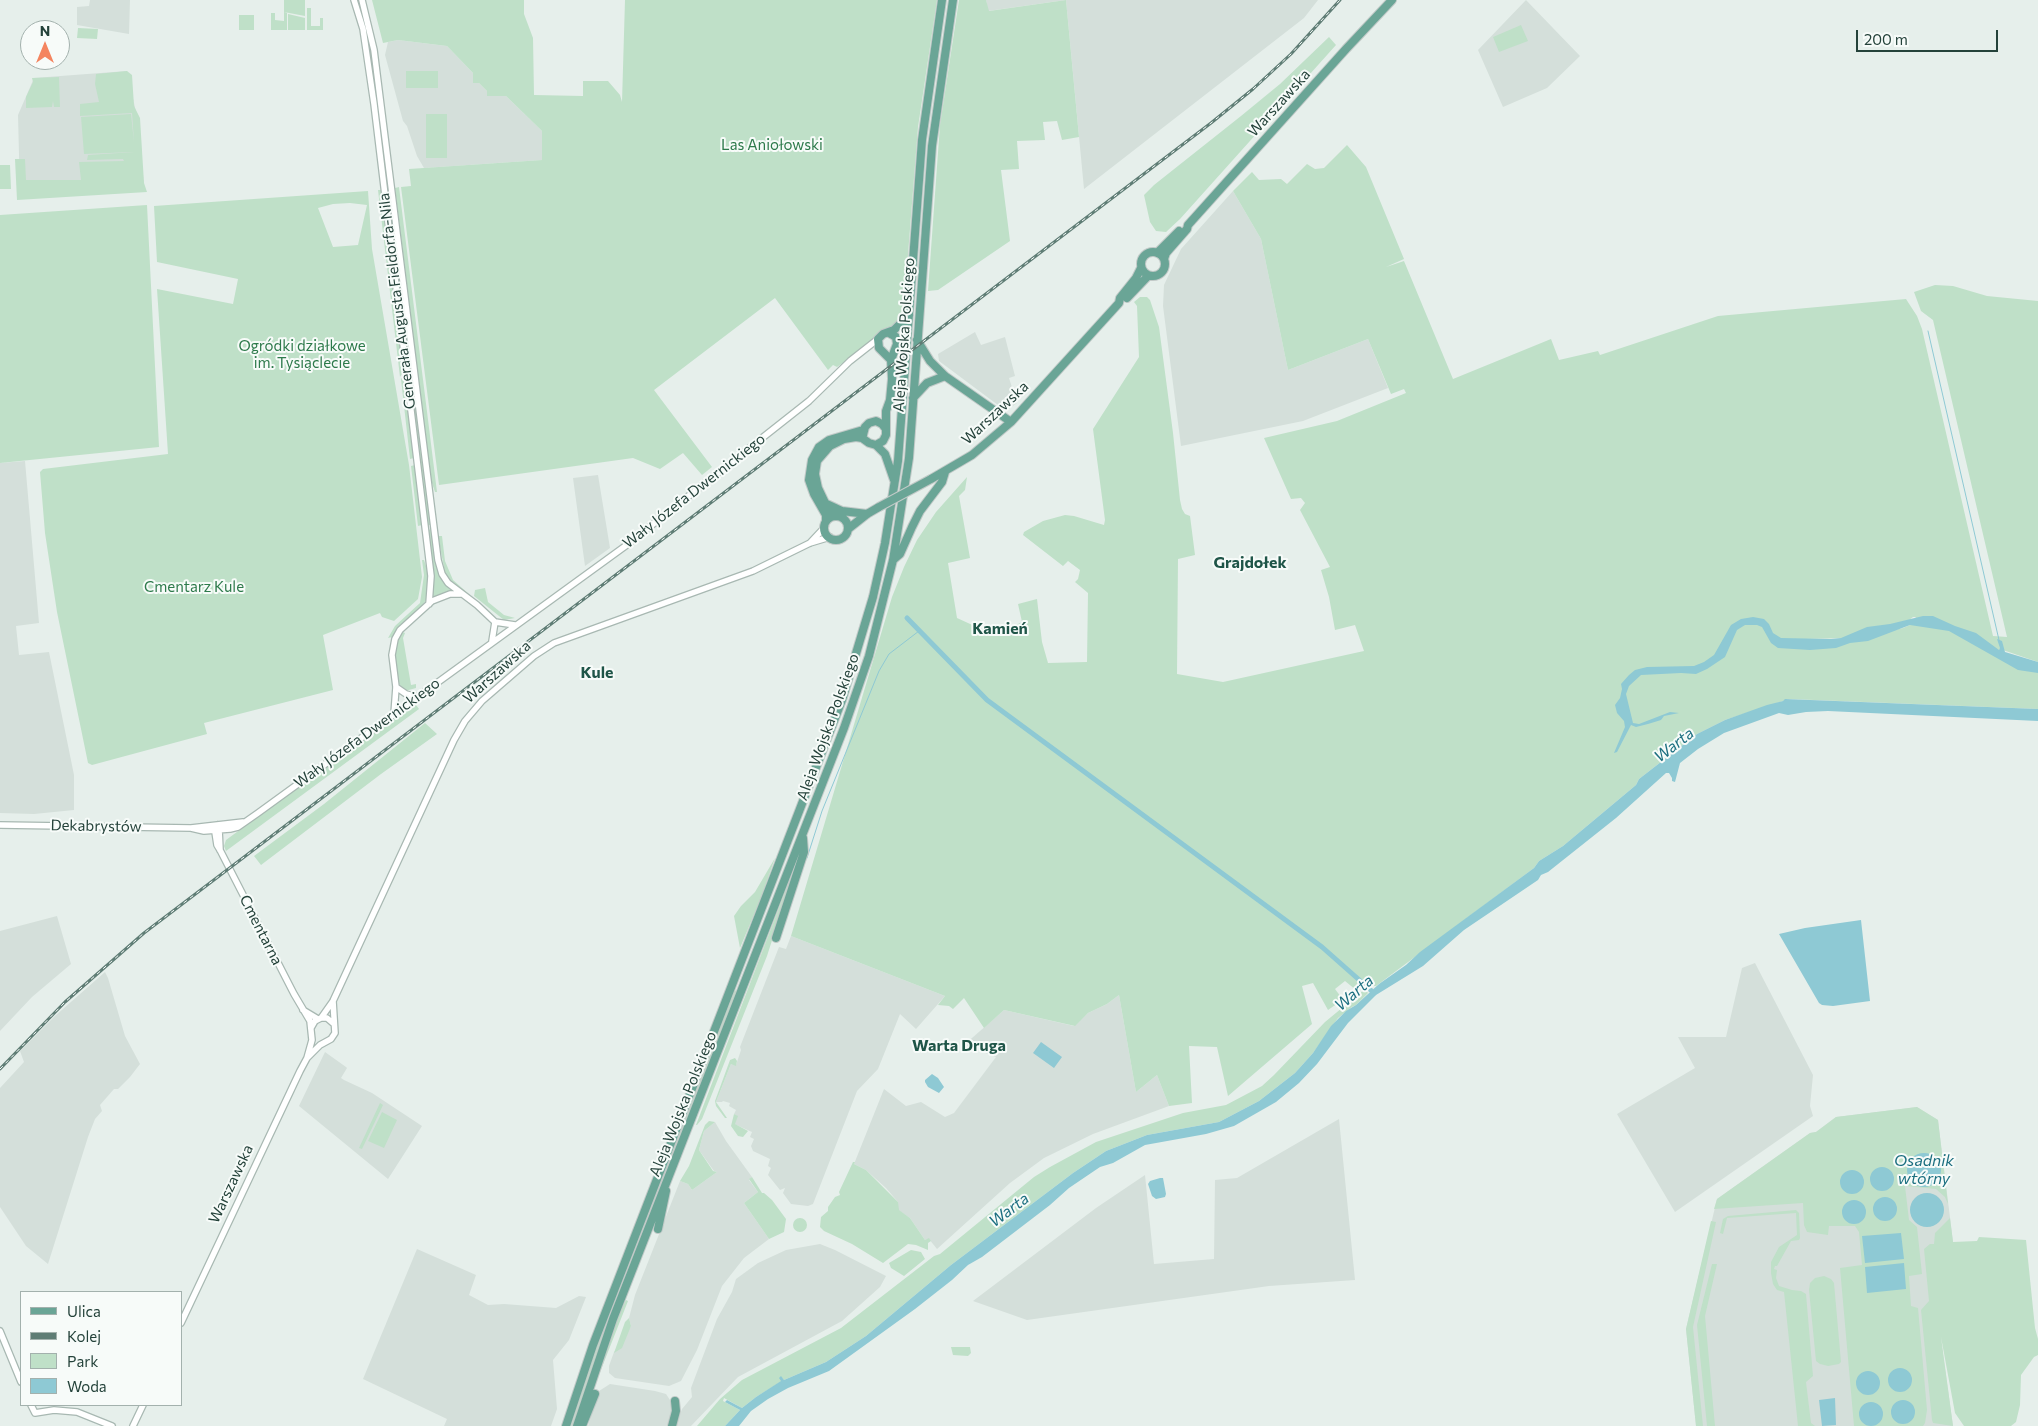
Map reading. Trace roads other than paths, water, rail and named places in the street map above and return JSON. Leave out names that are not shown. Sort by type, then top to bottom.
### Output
[{"type":"main road","name":"Aleja Wojska Polskiego","points":[[566,1426],[593,1345],[842,700],[873,596],[885,542],[895,482],[902,413],[922,140],[942,0]]},
{"type":"main road","name":"Aleja Wojska Polskiego","points":[[577,1426],[613,1319],[858,693],[893,560],[909,458],[932,146],[953,0]]},
{"type":"main road","name":"Warszawska","points":[[1164,259],[1166,253],[1187,229],[1188,225],[1392,0]]},
{"type":"main road","name":"Warszawska","points":[[1157,253],[1184,226],[1188,225]]},
{"type":"main road","points":[[1151,252],[1157,253],[1164,259],[1164,268],[1160,274],[1148,276],[1141,268],[1140,264],[1144,256],[1151,252]]},
{"type":"main road","name":"Warszawska","points":[[1119,303],[1120,298],[1136,278],[1141,268]]},
{"type":"main road","name":"Warszawska","points":[[844,519],[864,514],[879,507],[945,472],[972,455],[1011,422],[1119,303],[1148,276]]},
{"type":"main road","points":[[891,360],[878,346],[878,339],[883,334],[890,333],[909,315]]},
{"type":"main road","points":[[876,445],[885,438],[886,411],[892,379],[891,360],[898,344],[897,339],[890,333]]},
{"type":"main road","points":[[918,340],[930,361],[944,376],[1011,422]]},
{"type":"main road","points":[[882,351],[894,350]]},
{"type":"main road","points":[[913,398],[927,383],[944,376]]},
{"type":"main road","points":[[886,411],[876,421],[869,423],[863,430],[829,440],[819,447],[812,460],[810,480],[814,494],[826,515],[826,524],[830,537],[835,540],[842,538],[848,529],[844,519],[836,516],[828,509],[815,481],[815,468],[820,455],[830,446],[844,439],[856,437],[876,445],[885,454],[895,482]]},
{"type":"main road","points":[[995,436],[1000,423],[997,412]]},
{"type":"main road","points":[[876,421],[886,429]]},
{"type":"main road","points":[[863,430],[865,439]]},
{"type":"main road","points":[[893,560],[900,554],[920,511],[942,482],[945,472]]},
{"type":"main road","points":[[827,504],[842,511],[864,514]]},
{"type":"main road","name":"Warszawska","points":[[848,529],[864,514]]},
{"type":"main road","points":[[826,524],[836,516]]},
{"type":"main road","points":[[776,938],[804,852],[802,836]]},
{"type":"main road","points":[[658,1228],[669,1176]]},
{"type":"main road","points":[[582,1426],[595,1394]]},
{"type":"main road","points":[[672,1426],[676,1410],[675,1401]]},
{"type":"street","name":"Generała Augusta Fieldorfa-Nila","points":[[354,0],[362,30],[376,122],[431,576],[428,604]]},
{"type":"street","name":"Generała Augusta Fieldorfa-Nila","points":[[362,0],[374,50],[438,560],[442,574],[448,583],[477,605],[494,622]]},
{"type":"street","name":"Wały Józefa Dwernickiego","points":[[218,830],[238,827],[624,547],[809,401],[850,361],[878,339]]},
{"type":"street","points":[[866,350],[882,351]]},
{"type":"street","name":"Warszawska","points":[[810,543],[826,524]]},
{"type":"street","name":"Warszawska","points":[[320,1018],[333,1001],[454,740],[465,721],[482,701],[534,656],[554,643],[754,571],[810,543],[830,537]]},
{"type":"street","points":[[394,714],[396,687],[392,655],[395,639],[400,630],[428,604],[440,597],[461,594]]},
{"type":"street","points":[[492,641],[494,622],[515,625]]},
{"type":"street","points":[[396,687],[406,694],[417,698]]},
{"type":"street","name":"Dekabrystów","points":[[0,825],[192,828],[199,826],[218,830]]},
{"type":"street","name":"Cmentarna","points":[[218,830],[216,845],[294,994],[310,1020],[312,1031]]},
{"type":"street","points":[[320,1018],[312,1031],[316,1039],[323,1042],[333,1036],[336,1027],[333,1001]]},
{"type":"street","points":[[303,1010],[320,1018],[330,1020],[336,1027]]},
{"type":"street","name":"Warszawska","points":[[182,1321],[282,1107],[307,1058],[312,1031]]},
{"type":"street","name":"Warszawska","points":[[307,1058],[323,1042]]},
{"type":"street","points":[[0,1331],[20,1380]]},
{"type":"street","points":[[31,1406],[35,1414],[54,1410],[77,1412],[112,1426]]},
{"type":"street","points":[[133,1426],[143,1406]]},
{"type":"water","points":[[1923,616],[1933,616],[1976,633],[1999,650],[1997,639],[2002,641],[2005,652],[2038,662],[2038,673],[2018,670],[1949,631],[1910,625],[1868,641],[1850,643],[1836,648],[1810,650],[1778,648],[1771,643],[1762,627],[1745,625],[1737,630],[1725,657],[1707,669],[1696,674],[1641,675],[1629,686],[1626,694],[1633,723],[1639,724],[1670,712],[1679,713],[1664,716],[1661,720],[1636,727],[1631,725],[1617,752],[1614,753],[1625,727],[1624,721],[1617,713],[1615,705],[1620,698],[1621,684],[1629,675],[1635,670],[1647,667],[1694,666],[1704,662],[1714,655],[1731,625],[1741,619],[1753,617],[1764,619],[1769,624],[1773,633],[1781,638],[1831,639],[1841,638],[1867,627]]},
{"type":"water","points":[[1785,699],[2038,709],[2038,721],[1828,711],[1788,715],[1779,713],[1724,733],[1680,763],[1675,782],[1672,781],[1669,773],[1666,773],[1616,818],[1548,872],[1541,875],[1538,880],[1464,930],[1423,966],[1376,995],[1348,1023],[1317,1064],[1299,1083],[1276,1102],[1234,1126],[1206,1134],[1145,1145],[1113,1163],[1100,1167],[1069,1188],[1050,1205],[982,1257],[968,1265],[915,1309],[829,1371],[788,1388],[768,1399],[751,1411],[739,1426],[725,1426],[740,1410],[725,1402],[727,1400],[742,1408],[781,1381],[779,1378],[781,1376],[784,1380],[826,1362],[866,1336],[951,1265],[1073,1173],[1106,1151],[1147,1135],[1219,1122],[1259,1101],[1295,1073],[1313,1053],[1331,1026],[1346,1011],[1356,1005],[1379,984],[1406,965],[1420,952],[1534,868],[1539,861],[1563,846],[1636,785],[1639,779],[1697,734],[1725,720]]},
{"type":"water","points":[[1861,920],[1870,1001],[1833,1006],[1822,1005],[1819,1003],[1779,934],[1805,928]]},
{"type":"water","points":[[1041,1042],[1062,1057],[1054,1068],[1033,1053]]},
{"type":"water","points":[[932,1074],[938,1078],[944,1087],[939,1093],[928,1087],[925,1082]]},
{"type":"water","name":"Osadnik wtórny","points":[[1924,1153],[1936,1158],[1941,1170],[1936,1182],[1924,1187],[1912,1182],[1907,1170],[1912,1158]]},
{"type":"water","name":"Osadnik wtórny","points":[[1882,1167],[1891,1170],[1894,1179],[1891,1188],[1882,1191],[1873,1188],[1870,1179],[1873,1170]]},
{"type":"water","name":"Osadnik wtórny","points":[[1852,1170],[1861,1173],[1864,1182],[1861,1191],[1852,1194],[1843,1191],[1840,1182],[1843,1173]]},
{"type":"water","points":[[1163,1178],[1166,1194],[1165,1197],[1156,1199],[1152,1196],[1148,1184],[1150,1181]]},
{"type":"water","name":"Osadnik wtórny","points":[[1927,1193],[1939,1198],[1944,1210],[1939,1222],[1927,1227],[1915,1222],[1910,1210],[1915,1198]]},
{"type":"water","name":"Osadnik wtórny","points":[[1885,1197],[1894,1200],[1897,1209],[1894,1218],[1885,1221],[1876,1218],[1873,1209],[1876,1200]]},
{"type":"water","name":"Osadnik wtórny","points":[[1854,1200],[1863,1203],[1866,1212],[1863,1221],[1854,1224],[1845,1221],[1842,1212],[1845,1203]]},
{"type":"water","points":[[1901,1233],[1904,1259],[1865,1263],[1862,1236]]},
{"type":"water","points":[[1904,1263],[1906,1289],[1867,1293],[1865,1267]]},
{"type":"water","points":[[1900,1368],[1909,1371],[1912,1380],[1909,1389],[1900,1392],[1891,1389],[1888,1380],[1891,1371]]},
{"type":"water","points":[[1868,1371],[1877,1374],[1880,1383],[1877,1392],[1868,1395],[1859,1392],[1856,1383],[1859,1374]]},
{"type":"water","points":[[1835,1398],[1836,1425],[1822,1426],[1819,1400]]},
{"type":"water","points":[[1903,1400],[1912,1403],[1915,1412],[1912,1421],[1903,1424],[1894,1421],[1891,1412],[1894,1403]]},
{"type":"water","points":[[1871,1402],[1880,1405],[1883,1414],[1880,1423],[1871,1426],[1862,1423],[1859,1414],[1862,1405]]},
{"type":"waterway","points":[[1928,331],[1999,640]]},
{"type":"waterway","name":"Warta","points":[[907,618],[987,700],[1322,947],[1374,993]]},
{"type":"waterway","points":[[807,858],[822,811],[879,671],[889,654],[919,631]]},
{"type":"railway","points":[[0,1069],[65,1002],[144,933],[1211,123],[1253,89],[1291,54],[1340,0]]},
{"type":"district","name":"Grajdołek","points":[[1250,563]]},
{"type":"district","name":"Kamień","points":[[1000,629]]},
{"type":"district","name":"Kule","points":[[597,673]]},
{"type":"district","name":"Warta Druga","points":[[959,1046]]},
{"type":"park label","name":"Las Aniołowski","points":[[772,145]]},
{"type":"park label","name":"Ogródki działkowe im. Tysiąclecie","points":[[302,354]]},
{"type":"park label","name":"Cmentarz Kule","points":[[194,587]]}]
